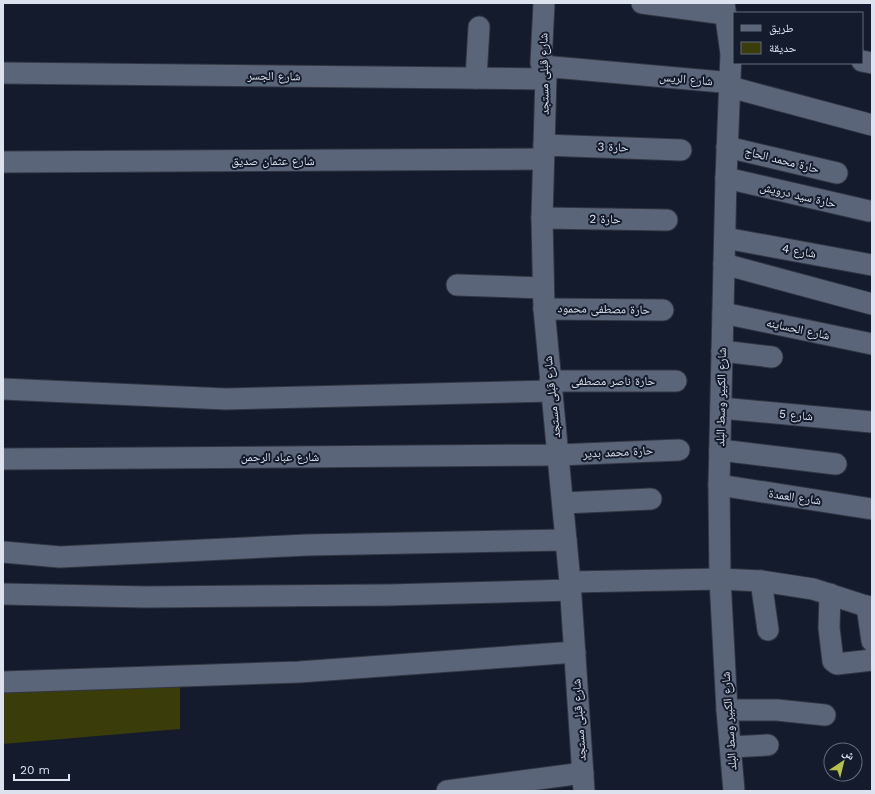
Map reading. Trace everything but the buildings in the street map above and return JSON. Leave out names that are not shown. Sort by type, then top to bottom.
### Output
[{"type":"street","name":"شارع قبلى مستجد","points":[[544,3],[541,63],[544,72],[542,218],[544,308],[570,586],[583,782]]},
{"type":"street","points":[[642,3],[725,9]]},
{"type":"street","name":"شارع الكبير وسط البلد","points":[[725,9],[731,37],[731,54],[726,178],[719,485],[720,579],[734,791]]},
{"type":"street","points":[[476,78],[479,27]]},
{"type":"street","name":"شارع الجسر","points":[[3,73],[476,78],[544,72]]},
{"type":"street","name":"شارع الريس","points":[[544,72],[722,82],[729,86],[872,125]]},
{"type":"street","name":"حارة محمد الحاج","points":[[727,147],[837,173]]},
{"type":"street","name":"حارة 3","points":[[544,152],[681,150]]},
{"type":"street","name":"شارع عثمان صديق","points":[[3,162],[544,152]]},
{"type":"street","name":"حارة سيد درويش","points":[[726,178],[869,211]]},
{"type":"street","name":"حارة 2","points":[[542,218],[667,220]]},
{"type":"street","name":"شارع 4","points":[[725,238],[872,265]]},
{"type":"street","points":[[724,264],[872,304]]},
{"type":"street","points":[[457,285],[543,288]]},
{"type":"street","name":"حارة مصطفى محمود","points":[[544,308],[663,310]]},
{"type":"street","name":"شارع الحساينه","points":[[723,313],[872,344]]},
{"type":"street","points":[[722,351],[772,357]]},
{"type":"street","name":"حارة ناصر مصطفى","points":[[3,389],[226,399],[676,381]]},
{"type":"street","name":"شارع 5","points":[[721,408],[872,422]]},
{"type":"street","name":"حارة محمد بدير","points":[[558,455],[679,450]]},
{"type":"street","points":[[720,450],[836,464]]},
{"type":"street","name":"شارع عباد الرحمن","points":[[3,459],[558,455]]},
{"type":"street","name":"شارع العمدة","points":[[719,485],[872,509]]},
{"type":"street","points":[[563,503],[651,499]]},
{"type":"street","points":[[3,552],[60,557],[307,545],[566,540]]},
{"type":"street","points":[[3,594],[146,597],[388,596],[720,579],[761,581],[792,585],[830,594],[869,607],[872,641]]},
{"type":"street","points":[[761,581],[768,630]]},
{"type":"street","points":[[830,594],[829,628],[833,661],[837,664],[872,660]]},
{"type":"street","points":[[3,682],[299,672],[575,652]]},
{"type":"street","points":[[728,710],[777,710],[825,715]]},
{"type":"street","points":[[731,747],[768,745]]},
{"type":"street","points":[[447,791],[583,782]]},
{"type":"green space","points":[[180,677],[180,729],[3,744],[3,689]]}]
